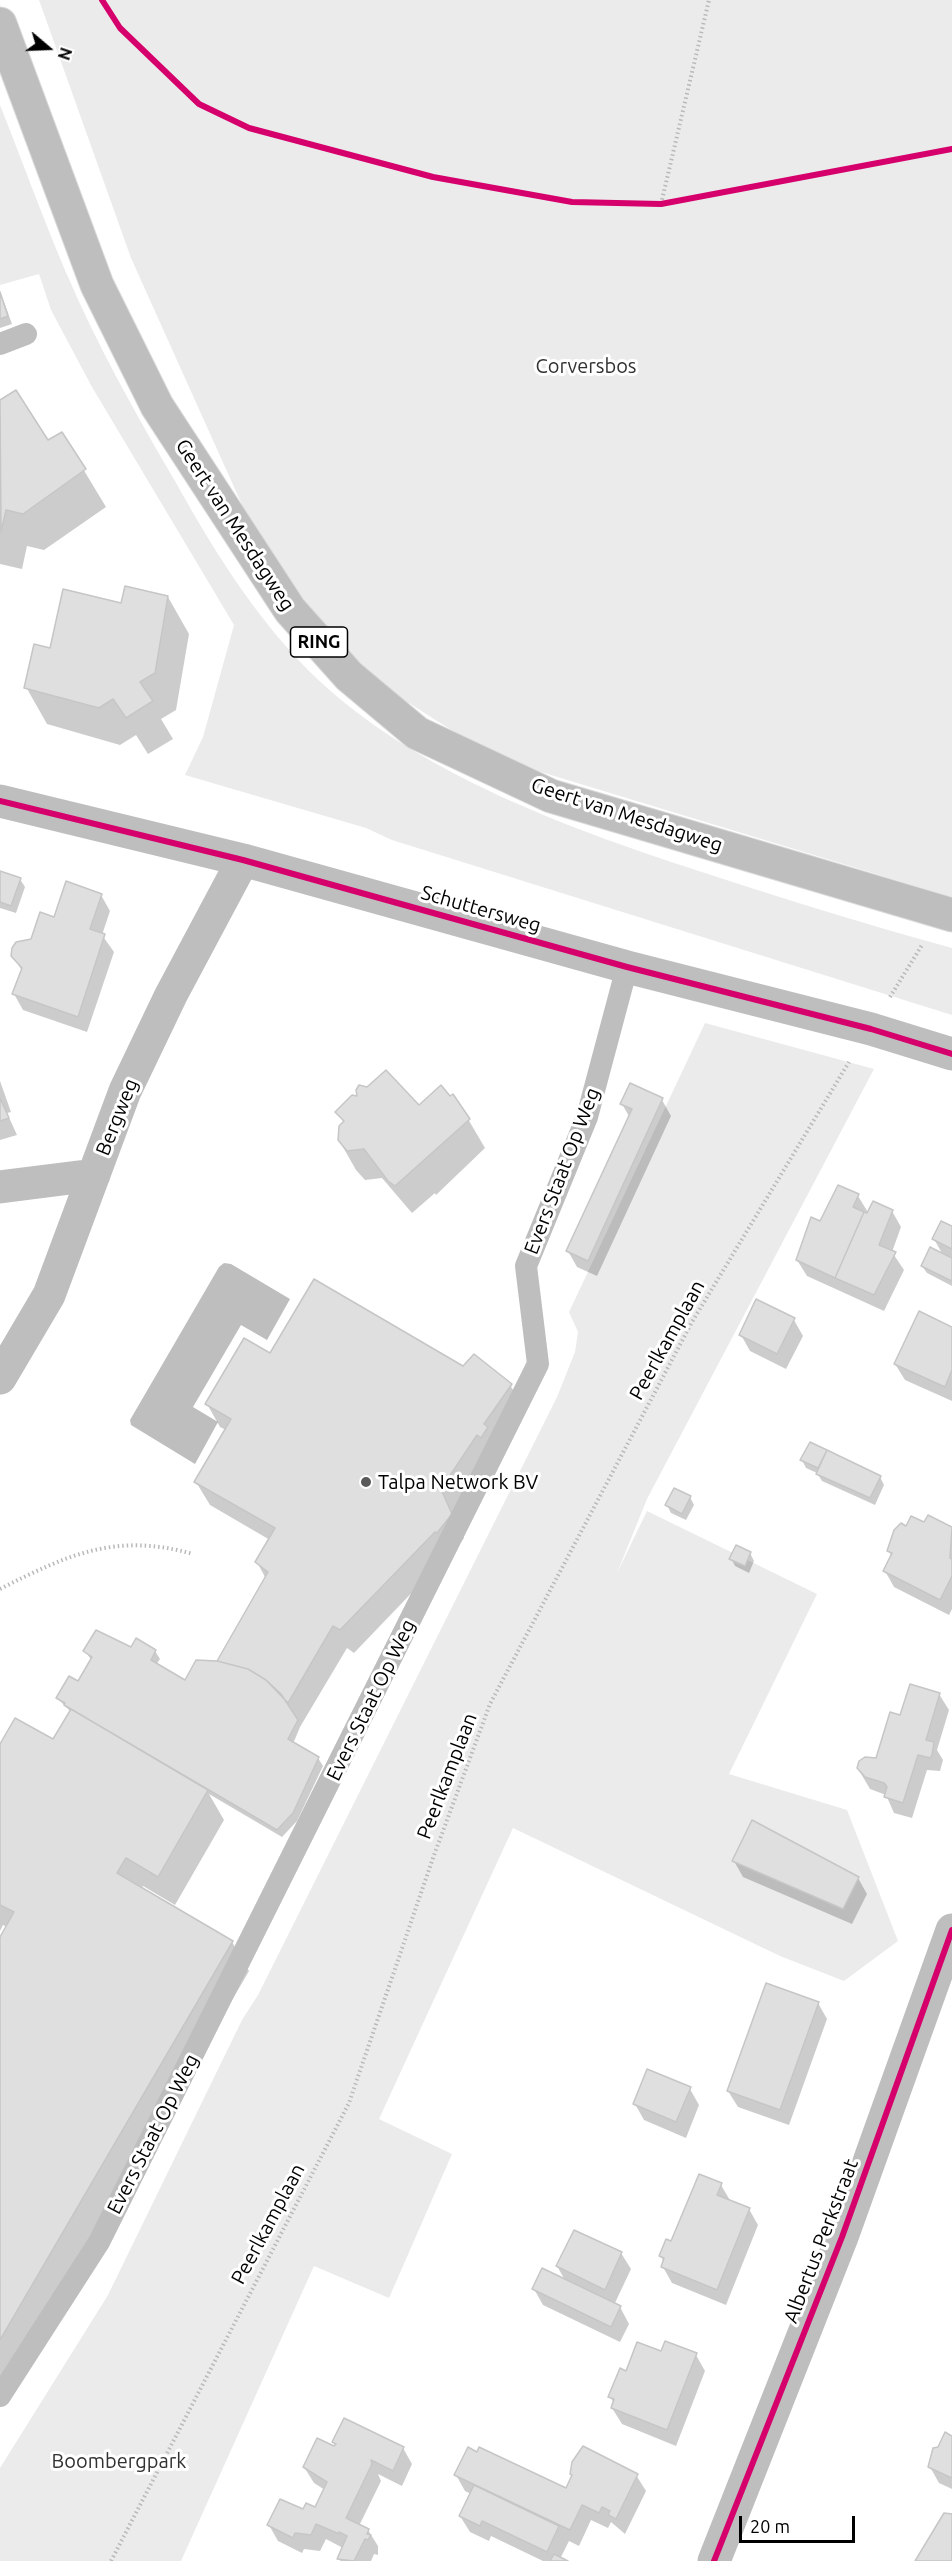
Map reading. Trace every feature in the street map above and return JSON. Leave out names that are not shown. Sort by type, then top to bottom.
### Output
[{"type":"street","name":"Geert van Mesdagweg","points":[[0,24],[96,285],[157,406],[290,610],[348,676],[417,733],[551,796],[947,913]]},
{"type":"street","name":"Schuttersweg","points":[[0,801],[243,860],[627,967],[871,1029],[952,1054]]},
{"type":"street","name":"Bergweg","points":[[0,1378],[49,1295],[125,1091],[171,995],[243,860]]},
{"type":"street","points":[[0,1187],[94,1175]]},
{"type":"street","name":"Albertus Perkstraat","points":[[714,2561],[842,2237],[952,1930]]},
{"type":"lane","points":[[0,344],[26,334]]},
{"type":"lane","name":"Evers Staat Op Weg","points":[[0,2396],[99,2242],[538,1364],[526,1266],[587,1117],[627,967]]},
{"type":"path","points":[[661,204],[709,0]]},
{"type":"path","points":[[650,204],[672,202]]},
{"type":"path","points":[[0,1589],[50,1564],[87,1550],[137,1546],[193,1554]]},
{"type":"green space","name":"Corversbos","points":[[39,0],[952,0],[952,897],[495,758],[362,673],[261,547],[131,258]]},
{"type":"green space","points":[[0,105],[65,270],[131,404],[235,580],[270,627],[308,670],[349,707],[395,739],[445,769],[497,795],[605,839],[659,858],[831,913],[952,948],[952,1015],[392,840],[366,828],[185,775],[203,737],[234,625],[92,387],[51,310],[39,274],[0,285]]},
{"type":"green space","name":"Boombergpark","points":[[705,1023],[874,1069],[647,1499],[617,1573],[647,1511],[817,1594],[729,1774],[847,1810],[898,1941],[844,1981],[780,1956],[513,1828],[379,2119],[452,2154],[389,2298],[314,2266],[181,2561],[0,2561],[0,2468],[108,2295],[242,2020],[258,1995],[557,1397],[575,1352],[578,1332],[569,1312]]},
{"type":"shaded area","points":[[224,1263],[231,1264],[290,1299],[267,1340],[241,1325],[193,1407],[218,1422],[195,1464],[131,1425],[130,1420],[219,1267]]},
{"type":"building","points":[[0,292],[8,316],[0,319]]},
{"type":"building","points":[[16,390],[48,440],[62,432],[86,469],[23,514],[6,510],[1,532],[0,400]]},
{"type":"building","points":[[125,586],[168,596],[155,673],[140,682],[153,701],[126,718],[113,699],[99,708],[24,688],[34,644],[50,648],[63,589],[121,603]]},
{"type":"building","points":[[0,871],[21,878],[11,906],[0,902]]},
{"type":"building","points":[[66,881],[102,894],[90,929],[105,934],[78,1017],[12,994],[22,968],[11,956],[12,948],[16,942],[31,939],[40,912],[54,917]]},
{"type":"building","points":[[386,1070],[419,1105],[441,1085],[450,1096],[453,1094],[470,1119],[395,1186],[388,1181],[364,1149],[347,1151],[338,1140],[339,1126],[344,1121],[335,1112],[352,1095],[357,1096],[356,1090],[359,1085],[367,1087]]},
{"type":"building","points":[[630,1083],[663,1098],[588,1261],[566,1251],[632,1109],[620,1104]]},
{"type":"building","points":[[0,1098],[9,1118],[0,1121]]},
{"type":"building","points":[[838,1185],[859,1194],[853,1207],[864,1212],[835,1278],[796,1260],[811,1217],[820,1221]]},
{"type":"building","points":[[873,1201],[893,1210],[879,1245],[896,1252],[874,1295],[835,1278],[864,1212],[867,1213]]},
{"type":"building","points":[[941,1221],[952,1226],[952,1249],[932,1239]]},
{"type":"building","points":[[930,1247],[952,1258],[952,1281],[921,1266]]},
{"type":"building","points":[[314,1279],[463,1366],[474,1354],[512,1384],[484,1424],[488,1427],[481,1438],[477,1435],[441,1489],[452,1514],[437,1533],[435,1532],[340,1630],[333,1626],[288,1703],[266,1680],[248,1669],[217,1661],[268,1572],[255,1562],[275,1528],[194,1482],[231,1419],[205,1404],[244,1338],[270,1353]]},
{"type":"building","points":[[756,1299],[795,1318],[777,1354],[739,1335]]},
{"type":"building","points":[[919,1311],[952,1327],[952,1370],[945,1387],[894,1364]]},
{"type":"building","points":[[810,1442],[827,1450],[818,1468],[800,1460]]},
{"type":"building","points":[[827,1450],[881,1476],[870,1498],[816,1474]]},
{"type":"building","points":[[674,1488],[691,1496],[682,1514],[665,1505]]},
{"type":"building","points":[[928,1515],[952,1527],[950,1558],[952,1559],[952,1576],[940,1600],[883,1571],[892,1553],[887,1551],[894,1530],[901,1523],[906,1526],[911,1516],[924,1522]]},
{"type":"building","points":[[736,1545],[751,1552],[745,1566],[729,1559]]},
{"type":"building","points":[[96,1630],[131,1647],[136,1638],[156,1650],[151,1660],[185,1680],[196,1660],[217,1661],[248,1669],[266,1680],[281,1694],[298,1720],[288,1739],[319,1757],[293,1813],[277,1830],[64,1705],[65,1703],[56,1698],[69,1676],[78,1681],[92,1657],[83,1651]]},
{"type":"building","points":[[910,1684],[940,1693],[926,1740],[934,1742],[932,1755],[930,1758],[918,1755],[903,1803],[884,1797],[887,1787],[884,1783],[865,1777],[857,1768],[859,1761],[865,1757],[876,1758],[890,1712],[900,1715]]},
{"type":"building","points":[[71,1709],[208,1790],[158,1877],[126,1858],[117,1873],[233,1941],[0,2340],[0,1937],[14,1912],[0,1905],[0,1744],[15,1718],[53,1739]]},
{"type":"building","points":[[752,1820],[859,1877],[843,1909],[732,1861]]},
{"type":"building","points":[[766,1983],[819,2002],[780,2110],[727,2091]]},
{"type":"building","points":[[647,2069],[691,2087],[676,2122],[633,2104]]},
{"type":"building","points":[[699,2174],[722,2183],[717,2195],[750,2208],[717,2290],[661,2267],[664,2258],[659,2256],[666,2239],[671,2241]]},
{"type":"building","points":[[574,2230],[622,2252],[605,2290],[556,2266]]},
{"type":"building","points":[[542,2268],[621,2306],[611,2327],[532,2289]]},
{"type":"building","points":[[665,2341],[697,2353],[667,2430],[611,2408],[614,2399],[608,2397],[620,2368],[626,2371],[637,2342],[661,2351]]},
{"type":"building","points":[[344,2418],[404,2447],[393,2471],[371,2460],[372,2464],[346,2518],[369,2529],[367,2534],[371,2535],[368,2540],[365,2539],[354,2561],[337,2559],[347,2536],[339,2532],[339,2534],[316,2524],[311,2535],[295,2533],[293,2538],[267,2525],[280,2499],[303,2509],[306,2503],[315,2507],[327,2482],[303,2467],[317,2438],[334,2446],[336,2444],[332,2442]]},
{"type":"building","points":[[945,2432],[952,2436],[952,2478],[928,2467],[933,2448],[938,2447]]},
{"type":"building","points":[[583,2446],[638,2474],[616,2519],[608,2515],[610,2511],[602,2507],[599,2513],[582,2505],[570,2530],[454,2475],[468,2447],[477,2452],[479,2447],[566,2488],[572,2475],[570,2474],[572,2462]]},
{"type":"building","points":[[474,2485],[559,2526],[547,2552],[482,2521],[480,2526],[459,2516]]},
{"type":"building","points":[[944,2513],[952,2514],[952,2561],[915,2561]]},
{"type":"building","points":[[554,2554],[568,2561],[550,2561]]},
{"type":"cycle path","points":[[102,0],[120,28],[199,104],[249,128],[433,177],[572,202],[661,204],[952,149]]},
{"type":"cycle path","points":[[0,801],[243,860],[627,967],[871,1029],[952,1054]]},
{"type":"cycle path","points":[[714,2561],[842,2237],[952,1930]]},
{"type":"place","name":"Talpa Network BV","points":[[366,1482]]}]
